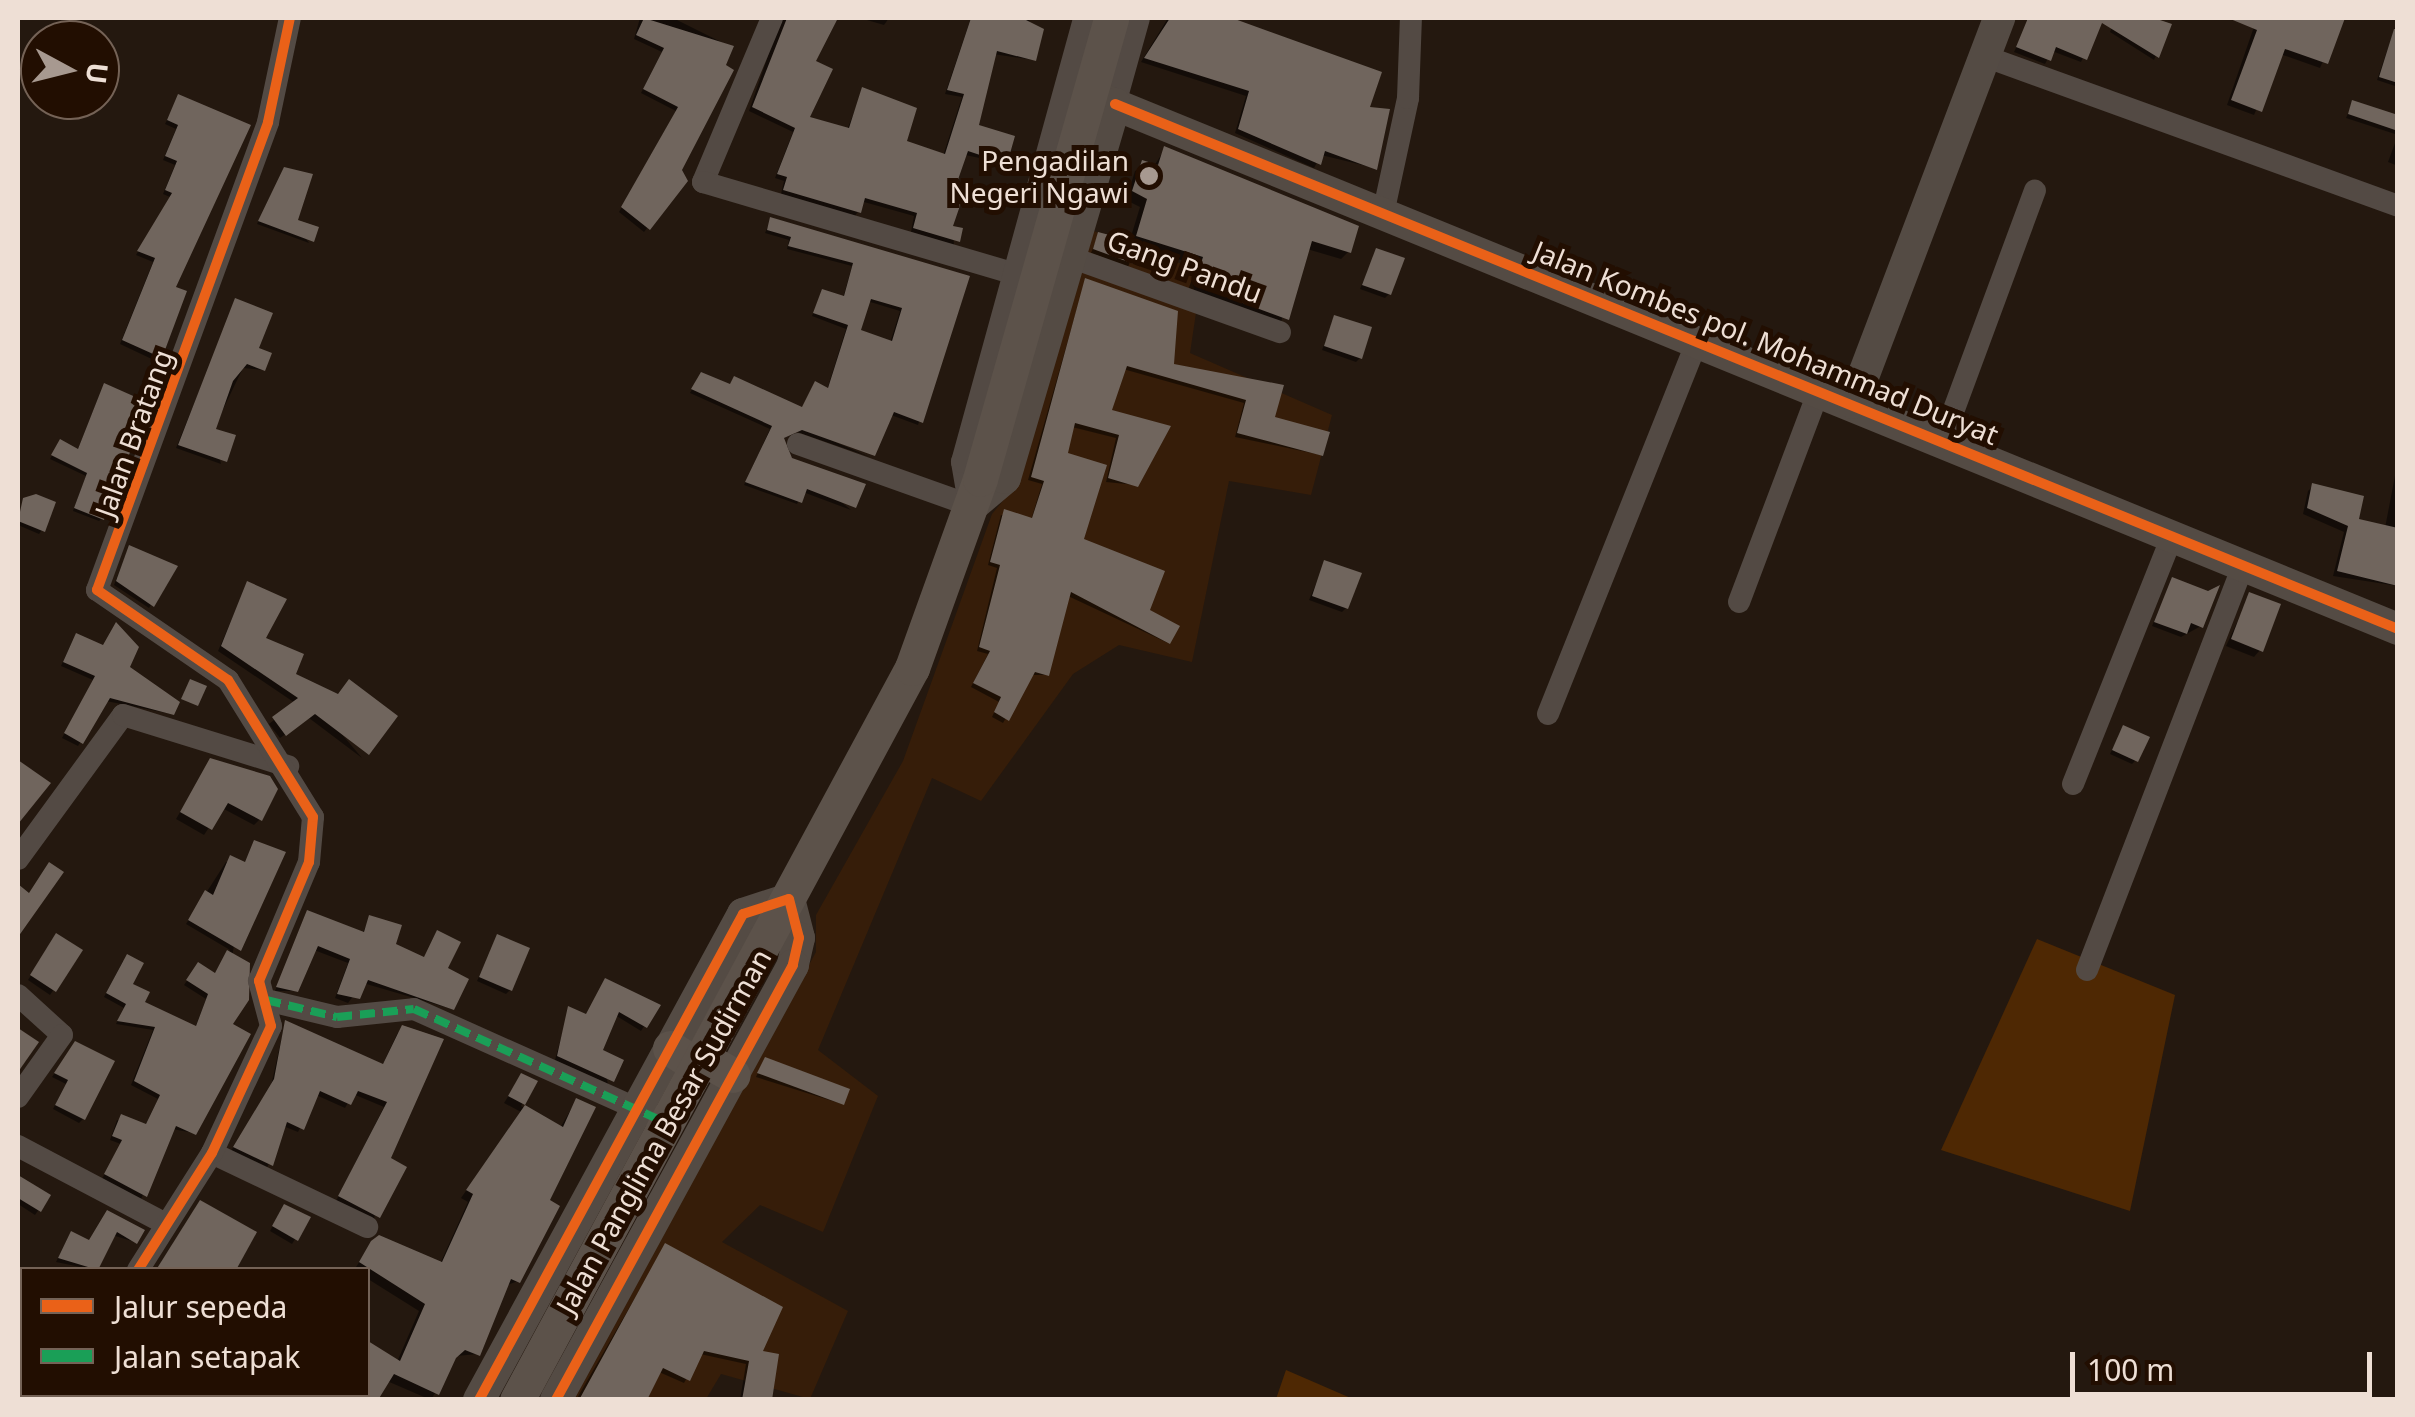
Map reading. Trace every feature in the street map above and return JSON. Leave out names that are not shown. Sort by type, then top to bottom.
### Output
[{"type":"main road","name":"Jalan Panglima Besar Sudirman","points":[[517,1400],[652,1116],[701,1062],[904,684],[1022,375],[1024,277],[1102,99],[1111,18]]},
{"type":"street","name":"Jalan Bratang","points":[[140,1267],[212,1152],[271,1026],[259,981],[311,849],[310,801],[228,680],[97,590],[268,122],[290,18]]},
{"type":"street","points":[[772,18],[703,182],[1024,277]]},
{"type":"street","points":[[972,506],[962,462],[1024,277],[1084,18]]},
{"type":"street","points":[[1022,375],[1070,257],[1102,99],[1139,18]]},
{"type":"street","points":[[1383,214],[1408,98],[1411,18]]},
{"type":"street","points":[[1853,402],[1999,18]]},
{"type":"street","points":[[1984,56],[2398,206]]},
{"type":"street","name":"Jalan Kombes pol. Mohammad Duryat","points":[[1102,99],[1853,402],[2398,628]]},
{"type":"street","points":[[1943,439],[2036,190]]},
{"type":"street","name":"Gang Pandu","points":[[1070,257],[1280,332]]},
{"type":"street","points":[[1548,714],[1697,341]]},
{"type":"street","points":[[1739,602],[1819,390]]},
{"type":"street","points":[[798,444],[972,506]]},
{"type":"street","points":[[2073,784],[2172,536]]},
{"type":"street","points":[[2087,970],[2243,566]]},
{"type":"street","points":[[18,859],[123,715],[288,766]]},
{"type":"street","points":[[18,996],[62,1035],[18,1096]]},
{"type":"street","points":[[266,1000],[337,1017],[414,1009],[652,1116],[479,1400]]},
{"type":"street","points":[[556,1400],[701,1062]]},
{"type":"street","points":[[18,1146],[166,1224]]},
{"type":"street","points":[[212,1152],[367,1227]]},
{"type":"shaded area","points":[[1088,229],[1190,267],[1197,306],[1190,353],[1332,415],[1311,495],[1229,481],[1192,662],[1119,645],[1073,674],[981,801],[932,778],[818,1050],[878,1096],[823,1232],[760,1205],[722,1242],[848,1311],[810,1399],[721,1374],[706,1399],[573,1400],[816,952],[816,915],[903,761],[992,514],[1011,491]]},
{"type":"shaded area","points":[[2037,939],[2175,995],[2130,1211],[1941,1150]]},
{"type":"shaded area","points":[[1286,1370],[1353,1399],[1276,1399]]},
{"type":"building","points":[[644,18],[734,46],[726,65],[734,70],[682,170],[688,181],[650,230],[621,207],[678,107],[643,89],[664,48],[636,35]]},
{"type":"building","points":[[787,18],[838,18],[816,61],[833,69],[810,117],[849,128],[862,87],[917,108],[907,141],[945,154],[964,94],[947,90],[971,18],[1022,18],[1044,29],[1036,61],[997,51],[979,125],[1015,136],[1007,164],[968,151],[953,194],[963,197],[953,226],[963,228],[960,242],[913,228],[917,213],[865,198],[861,213],[783,190],[787,177],[777,174],[795,128],[752,107]]},
{"type":"building","points":[[1170,18],[1232,18],[1382,72],[1370,107],[1390,109],[1377,170],[1325,151],[1321,165],[1238,129],[1249,91],[1144,58]]},
{"type":"building","points":[[2028,18],[2154,18],[2172,24],[2159,58],[2102,23],[2087,60],[2056,47],[2051,61],[2016,47]]},
{"type":"building","points":[[2228,18],[2345,18],[2328,64],[2285,49],[2262,112],[2231,100],[2257,30]]},
{"type":"building","points":[[2394,29],[2398,29],[2398,83],[2379,77]]},
{"type":"building","points":[[178,94],[251,125],[176,287],[187,291],[162,358],[122,340],[155,258],[137,251],[172,193],[165,190],[177,161],[165,156],[178,125],[167,120]]},
{"type":"building","points":[[2352,100],[2398,115],[2398,131],[2348,114]]},
{"type":"building","points":[[1164,146],[1359,226],[1351,253],[1312,241],[1289,320],[1194,285],[1203,257],[1136,236],[1147,199],[1132,191],[1142,160],[1158,165]]},
{"type":"building","points":[[284,167],[313,174],[298,220],[319,227],[314,242],[258,221]]},
{"type":"building","points":[[770,217],[970,276],[923,423],[894,412],[875,456],[802,430],[784,438],[792,458],[866,484],[856,508],[807,489],[802,503],[745,482],[772,426],[691,389],[701,372],[730,384],[734,376],[802,407],[815,381],[828,388],[848,325],[813,313],[822,289],[844,296],[853,263],[788,246],[791,237],[767,230]],"holes":[[[871,299],[902,308],[892,341],[861,330]]]},
{"type":"building","points":[[1098,232],[1140,243],[1134,264],[1093,249]]},
{"type":"building","points":[[1376,248],[1405,258],[1391,295],[1362,285]]},
{"type":"building","points":[[1085,278],[1178,311],[1174,364],[1284,385],[1275,417],[1330,432],[1323,456],[1237,433],[1246,400],[1127,366],[1112,410],[1171,426],[1138,487],[1108,478],[1119,435],[1075,423],[1068,453],[1107,465],[1084,539],[1165,571],[1150,610],[1180,626],[1170,644],[1071,592],[1049,676],[1035,672],[1009,721],[994,712],[1001,697],[973,683],[990,651],[979,647],[1000,565],[990,562],[1004,509],[1032,518],[1044,481],[1031,477]]},
{"type":"building","points":[[235,298],[273,313],[259,348],[272,353],[265,371],[247,364],[233,381],[216,429],[236,435],[227,462],[178,445]]},
{"type":"building","points":[[1334,315],[1372,327],[1362,359],[1324,346]]},
{"type":"building","points":[[104,383],[149,403],[104,520],[74,508],[87,473],[51,455],[60,439],[78,449]]},
{"type":"building","points":[[2312,483],[2364,496],[2359,519],[2398,528],[2398,586],[2337,571],[2348,526],[2307,508]]},
{"type":"building","points":[[36,494],[56,502],[45,532],[18,521],[23,498]]},
{"type":"building","points":[[129,545],[178,566],[154,607],[116,581]]},
{"type":"building","points":[[1324,560],[1362,573],[1348,609],[1312,596]]},
{"type":"building","points":[[2172,577],[2208,591],[2220,585],[2203,628],[2191,623],[2187,634],[2154,622]]},
{"type":"building","points":[[247,581],[287,599],[266,638],[304,654],[296,674],[338,694],[349,679],[398,716],[369,755],[315,714],[286,736],[272,717],[298,698],[221,646]]},
{"type":"building","points":[[2249,592],[2281,604],[2263,652],[2231,639]]},
{"type":"building","points":[[116,622],[139,647],[130,667],[180,702],[174,715],[110,698],[83,744],[64,733],[95,676],[63,662],[76,633],[103,645]]},
{"type":"building","points":[[190,679],[207,686],[198,706],[181,699]]},
{"type":"building","points":[[2123,725],[2150,737],[2138,762],[2112,750]]},
{"type":"building","points":[[210,758],[270,776],[278,789],[262,821],[228,803],[212,830],[180,812]]},
{"type":"building","points":[[18,760],[51,783],[18,824]]},
{"type":"building","points":[[254,840],[286,852],[241,951],[188,920],[205,890],[213,895],[230,855],[245,862]]},
{"type":"building","points":[[49,862],[64,872],[18,937],[18,884],[29,893]]},
{"type":"building","points":[[307,910],[364,932],[369,915],[402,925],[396,944],[424,957],[437,930],[461,942],[448,968],[469,979],[454,1010],[368,980],[360,999],[337,994],[350,959],[318,946],[298,992],[276,987]]},
{"type":"building","points":[[56,933],[83,950],[56,992],[30,975]]},
{"type":"building","points":[[497,934],[530,948],[512,991],[479,977]]},
{"type":"building","points":[[227,950],[250,963],[249,1000],[233,1024],[251,1034],[196,1135],[176,1126],[147,1197],[104,1174],[122,1140],[112,1136],[121,1114],[146,1124],[160,1095],[134,1081],[155,1027],[117,1021],[126,1004],[106,993],[127,954],[144,963],[133,984],[150,992],[145,1002],[196,1026],[208,994],[186,980],[198,962],[215,973]]},
{"type":"building","points":[[605,978],[661,1005],[647,1028],[619,1012],[603,1050],[624,1060],[614,1082],[557,1056],[568,1006],[586,1014]]},
{"type":"building","points":[[285,1020],[383,1064],[402,1025],[444,1039],[391,1158],[407,1167],[380,1218],[338,1196],[387,1102],[358,1091],[351,1105],[320,1091],[304,1130],[287,1122],[273,1166],[233,1147],[274,1079]]},
{"type":"building","points":[[18,1028],[39,1042],[18,1072]]},
{"type":"building","points":[[75,1041],[115,1061],[85,1120],[55,1105],[68,1080],[54,1073]]},
{"type":"building","points":[[765,1057],[850,1089],[844,1105],[757,1073]]},
{"type":"building","points":[[521,1073],[538,1081],[525,1105],[508,1096]]},
{"type":"building","points":[[576,1098],[596,1107],[550,1200],[560,1206],[520,1283],[511,1279],[480,1356],[465,1350],[456,1358],[439,1395],[394,1374],[378,1400],[368,1400],[370,1342],[400,1361],[425,1304],[359,1262],[371,1241],[379,1235],[442,1262],[473,1194],[466,1190],[525,1105],[563,1127]]},
{"type":"building","points":[[18,1175],[51,1195],[41,1212],[18,1198]]},
{"type":"building","points":[[200,1200],[257,1232],[238,1267],[158,1267]]},
{"type":"building","points":[[284,1204],[311,1217],[298,1241],[272,1226]]},
{"type":"building","points":[[107,1210],[145,1230],[137,1244],[117,1232],[100,1267],[58,1258],[71,1231],[89,1240]]},
{"type":"building","points":[[665,1243],[783,1307],[763,1351],[779,1354],[772,1400],[742,1400],[749,1361],[704,1351],[690,1381],[663,1368],[647,1400],[579,1400]]},
{"type":"marked path","points":[[266,1000],[337,1017],[414,1009],[667,1123]]},
{"type":"cycle path","points":[[140,1267],[212,1153],[271,1026],[259,981],[309,862],[313,817],[228,680],[97,590],[268,122],[290,18]]},
{"type":"cycle path","points":[[1115,104],[2398,629]]},
{"type":"cycle path","points":[[479,1400],[743,914],[789,899],[799,938],[793,965],[556,1400]]},
{"type":"place","name":"Pengadilan Negeri Ngawi","points":[[1149,176]]}]
